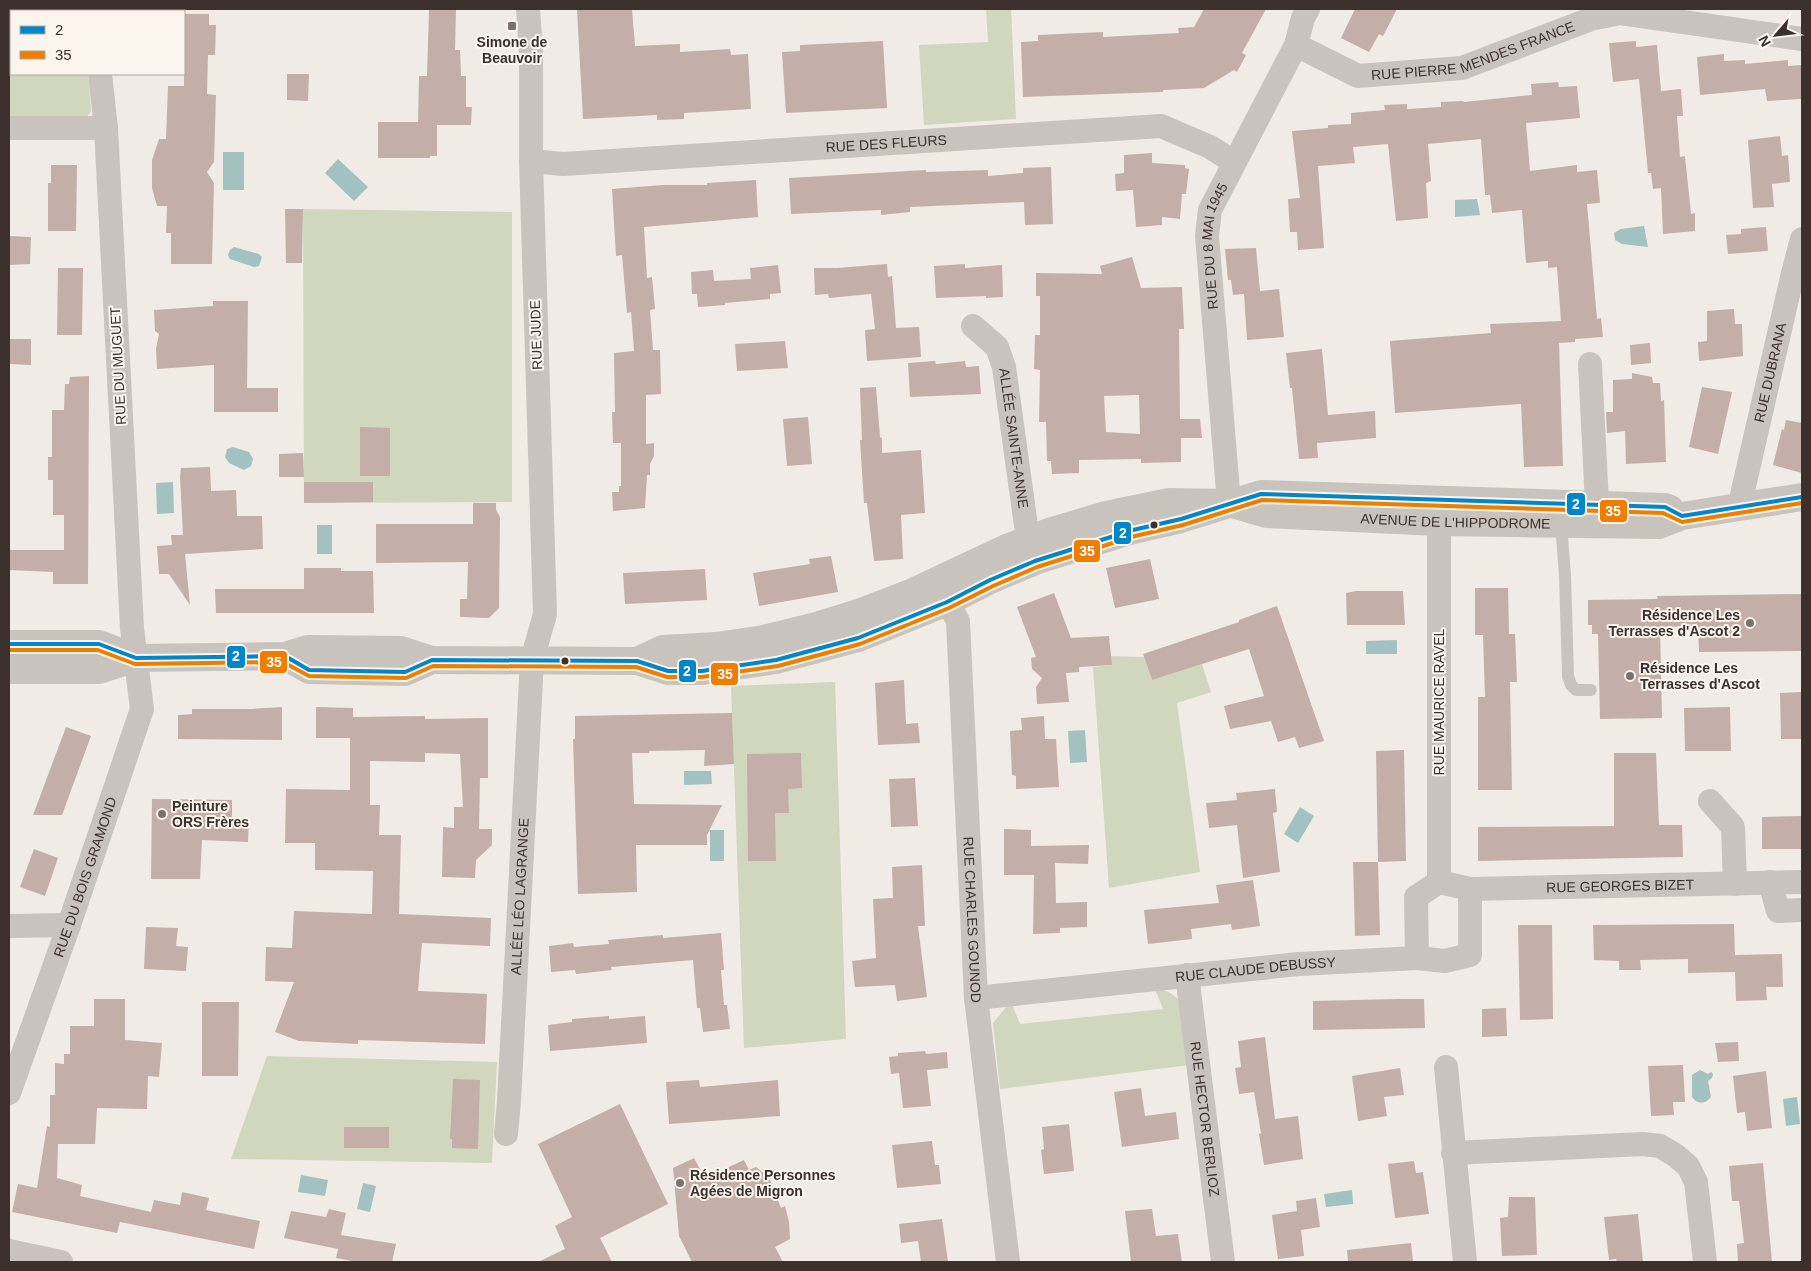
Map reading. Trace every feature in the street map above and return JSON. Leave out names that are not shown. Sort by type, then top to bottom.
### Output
[{"type":"street","name":"RUE JUDE","points":[[528,9],[531,52],[531,161],[545,614],[532,660]]},
{"type":"street","name":"RUE DU 8 MAI 1945","points":[[1229,503],[1207,236],[1210,210],[1296,45],[1303,18],[1308,9]]},
{"type":"street","name":"RUE PIERRE MENDES FRANCE","points":[[1296,45],[1358,76],[1462,68],[1591,19],[1620,13],[1802,39]]},
{"type":"street","name":"RUE DU MUGUET","points":[[100,75],[106,128],[132,628],[136,658]]},
{"type":"street","name":"RUE DES FLEURS","points":[[531,161],[563,164],[1161,126],[1210,148],[1234,162]]},
{"type":"street","points":[[9,128],[106,128]]},
{"type":"street","name":"RUE DUBRANA","points":[[1739,508],[1792,273],[1802,239]]},
{"type":"street","name":"ALLÉE SAINTE-ANNE","points":[[973,326],[997,347],[1004,367],[1031,551]]},
{"type":"street","points":[[1590,364],[1597,504]]},
{"type":"street","name":"AVENUE DE L'HIPPODROME","points":[[136,658],[285,656],[309,670],[328,671],[405,672],[432,660],[637,661],[668,671],[702,671],[776,660],[858,638],[942,591],[990,580],[1031,551],[1181,519],[1261,494],[1665,507],[1682,516]]},
{"type":"street","name":"AVENUE DE L'HIPPODROME","points":[[1229,503],[1267,514],[1439,522],[1659,525],[1682,516],[1802,497]]},
{"type":"street","name":"RUE MAURICE RAVEL","points":[[1439,522],[1440,882]]},
{"type":"street","name":"RUE CHARLES GOUNOD","points":[[942,591],[958,621],[976,998],[1008,1262]]},
{"type":"street","points":[[9,644],[99,644],[136,658]]},
{"type":"street","points":[[9,670],[99,670],[136,658]]},
{"type":"street","name":"RUE DU BOIS GRAMOND","points":[[9,1093],[69,925],[142,709],[136,658]]},
{"type":"street","name":"ALLÉE LÉO LAGRANGE","points":[[506,1134],[532,660]]},
{"type":"street","points":[[1710,801],[1733,827],[1735,884]]},
{"type":"street","points":[[1417,958],[1416,897],[1440,882],[1470,889]]},
{"type":"street","points":[[1770,882],[1778,911],[1802,910]]},
{"type":"street","name":"RUE GEORGES BIZET","points":[[1470,889],[1802,882]]},
{"type":"street","name":"RUE CLAUDE DEBUSSY","points":[[976,998],[1299,964],[1417,958],[1444,961],[1470,955],[1470,889]]},
{"type":"street","points":[[9,926],[69,925]]},
{"type":"street","name":"RUE HECTOR BERLIOZ","points":[[1187,975],[1223,1262]]},
{"type":"street","points":[[1446,1067],[1465,1262]]},
{"type":"street","points":[[1453,1153],[1643,1144],[1660,1146],[1688,1166],[1696,1182],[1705,1262]]},
{"type":"street","points":[[9,1250],[61,1262]]},
{"type":"lane","points":[[1561,524],[1565,575],[1568,676],[1571,685],[1576,690],[1592,690]]},
{"type":"green space","points":[[986,9],[1011,9],[1016,119],[924,125],[919,45],[988,42]]},
{"type":"green space","points":[[9,66],[10,75],[88,75],[91,111],[86,118],[9,119]]},
{"type":"green space","points":[[303,209],[512,212],[512,502],[304,503]]},
{"type":"green space","points":[[1111,656],[1144,657],[1152,680],[1202,664],[1211,692],[1177,703],[1200,872],[1109,888],[1093,667],[1111,665]]},
{"type":"green space","points":[[835,682],[846,1039],[744,1048],[731,686]]},
{"type":"green space","points":[[1155,989],[1171,993],[1182,1005],[1189,1065],[1000,1089],[993,1023],[1007,1006],[1012,1004],[1020,1024],[1163,1009]]},
{"type":"green space","points":[[267,1056],[497,1062],[492,1163],[231,1159]]},
{"type":"water","points":[[223,152],[244,152],[244,190],[223,190]]},
{"type":"water","points":[[338,159],[368,187],[354,201],[325,173]]},
{"type":"water","points":[[1477,199],[1480,215],[1455,217],[1455,200]]},
{"type":"water","points":[[1644,226],[1648,247],[1622,244],[1615,240],[1614,233],[1621,229]]},
{"type":"water","points":[[234,247],[259,254],[262,257],[259,266],[254,267],[230,259],[228,255]]},
{"type":"water","points":[[233,447],[249,452],[253,459],[251,466],[244,470],[229,463],[225,457],[227,449]]},
{"type":"water","points":[[173,482],[174,513],[157,514],[156,483]]},
{"type":"water","points":[[317,525],[332,525],[332,554],[317,554]]},
{"type":"water","points":[[1397,640],[1397,654],[1366,654],[1366,641]]},
{"type":"water","points":[[1085,730],[1087,762],[1070,763],[1068,731]]},
{"type":"water","points":[[684,771],[711,771],[712,784],[684,785]]},
{"type":"water","points":[[1300,807],[1314,816],[1298,843],[1284,834]]},
{"type":"water","points":[[710,830],[724,830],[724,861],[710,861]]},
{"type":"water","points":[[1700,1070],[1713,1074],[1712,1078],[1708,1081],[1711,1097],[1702,1103],[1694,1100],[1692,1097],[1692,1075]]},
{"type":"water","points":[[1797,1097],[1800,1124],[1786,1126],[1783,1099]]},
{"type":"water","points":[[301,1175],[328,1180],[325,1196],[298,1192]]},
{"type":"water","points":[[363,1183],[376,1186],[370,1212],[357,1209]]},
{"type":"water","points":[[1352,1190],[1353,1204],[1326,1207],[1324,1194]]},
{"type":"building","points":[[429,9],[456,9],[455,50],[460,50],[461,76],[466,76],[466,107],[472,107],[471,125],[437,125],[437,156],[430,156],[430,158],[378,158],[378,122],[418,122],[419,76],[427,76]]},
{"type":"building","points":[[577,9],[632,9],[635,46],[680,44],[680,52],[730,49],[731,55],[748,54],[751,109],[684,113],[684,119],[657,120],[657,115],[583,119]]},
{"type":"building","points":[[1204,9],[1266,9],[1242,53],[1246,55],[1237,72],[1234,70],[1204,88],[1163,90],[1163,92],[1023,97],[1021,42],[1038,41],[1038,35],[1103,32],[1103,37],[1179,33],[1178,28],[1194,27]]},
{"type":"building","points":[[1355,9],[1397,9],[1383,36],[1379,34],[1369,52],[1341,38]]},
{"type":"building","points":[[185,14],[209,14],[209,25],[216,25],[215,55],[208,55],[207,94],[216,95],[214,162],[207,172],[214,183],[212,264],[171,264],[171,233],[166,233],[167,206],[157,206],[152,188],[152,160],[159,139],[166,139],[168,86],[184,86]]},
{"type":"building","points":[[883,41],[887,108],[786,113],[782,52],[800,51],[800,45]]},
{"type":"building","points":[[1636,41],[1636,47],[1657,45],[1661,91],[1681,89],[1683,116],[1677,116],[1680,157],[1685,156],[1691,214],[1695,213],[1695,231],[1663,234],[1661,188],[1653,189],[1651,173],[1648,173],[1639,79],[1613,82],[1609,43]]},
{"type":"building","points":[[1724,54],[1724,61],[1745,60],[1745,64],[1788,60],[1788,66],[1802,65],[1802,99],[1767,101],[1765,89],[1700,95],[1697,57]]},
{"type":"building","points":[[287,74],[309,74],[308,101],[287,100]]},
{"type":"building","points":[[1558,82],[1559,87],[1577,86],[1580,118],[1526,123],[1530,171],[1577,165],[1577,172],[1597,170],[1600,203],[1587,204],[1597,319],[1601,318],[1603,337],[1575,339],[1575,342],[1559,343],[1563,466],[1524,467],[1521,404],[1395,413],[1390,341],[1491,333],[1490,324],[1561,321],[1557,267],[1548,268],[1548,261],[1526,263],[1522,210],[1492,213],[1490,195],[1485,195],[1481,139],[1428,144],[1431,181],[1426,183],[1428,218],[1396,221],[1388,144],[1353,147],[1355,163],[1318,166],[1324,248],[1298,250],[1297,232],[1290,232],[1288,199],[1300,198],[1292,131],[1328,128],[1328,125],[1351,124],[1351,113],[1385,110],[1384,105],[1407,104],[1407,109],[1441,107],[1441,102],[1464,102],[1532,95],[1531,84]]},
{"type":"building","points":[[1780,136],[1782,156],[1788,155],[1790,182],[1772,184],[1774,207],[1753,208],[1748,140]]},
{"type":"building","points":[[1152,153],[1152,163],[1185,165],[1185,168],[1189,169],[1186,194],[1182,194],[1180,219],[1162,217],[1162,225],[1136,227],[1133,190],[1116,191],[1115,174],[1124,173],[1124,155]]},
{"type":"building","points":[[51,165],[77,165],[76,231],[48,231],[48,183],[51,183]]},
{"type":"building","points":[[1051,167],[1053,224],[1025,225],[1024,202],[910,207],[910,212],[881,215],[881,210],[791,214],[789,178],[926,170],[926,172],[988,170],[988,176],[1023,173],[1023,168]]},
{"type":"building","points":[[756,180],[758,217],[644,227],[647,278],[652,277],[655,309],[650,310],[653,350],[660,350],[661,394],[646,395],[646,444],[654,443],[654,456],[650,464],[650,475],[647,475],[645,508],[613,511],[612,492],[619,492],[619,486],[621,486],[621,443],[613,443],[612,412],[615,412],[614,353],[634,351],[631,312],[627,313],[622,255],[616,256],[612,189],[663,185],[707,185],[707,183]]},
{"type":"building","points":[[285,209],[303,209],[302,263],[286,263]]},
{"type":"building","points":[[1766,227],[1768,251],[1728,254],[1726,235],[1741,234],[1741,229]]},
{"type":"building","points":[[9,236],[31,237],[30,264],[9,265]]},
{"type":"building","points":[[1256,248],[1260,291],[1279,289],[1284,337],[1247,340],[1244,294],[1233,295],[1231,280],[1228,280],[1225,249]]},
{"type":"building","points":[[1132,257],[1141,288],[1182,287],[1184,329],[1179,329],[1180,419],[1200,419],[1202,438],[1181,438],[1181,462],[1141,463],[1141,459],[1079,460],[1079,473],[1052,474],[1051,461],[1047,461],[1046,422],[1039,422],[1040,370],[1034,369],[1035,335],[1040,335],[1040,296],[1036,296],[1036,273],[1102,274],[1100,266]],"holes":[[[1139,395],[1140,434],[1106,432],[1104,396]]]},
{"type":"building","points":[[887,264],[888,277],[892,276],[896,328],[919,327],[921,357],[867,361],[865,330],[875,329],[871,294],[829,298],[828,294],[815,295],[814,268]]},
{"type":"building","points":[[965,264],[965,268],[1002,265],[1003,297],[936,298],[934,266]]},
{"type":"building","points":[[778,265],[781,293],[770,294],[770,299],[698,307],[697,294],[692,294],[691,272],[713,270],[714,281],[751,279],[750,268]]},
{"type":"building","points":[[58,268],[83,268],[82,335],[57,335]]},
{"type":"building","points":[[213,301],[248,301],[247,388],[278,388],[278,412],[214,412],[214,365],[157,369],[156,349],[159,334],[155,331],[154,310],[213,306]]},
{"type":"building","points":[[1734,309],[1735,324],[1742,324],[1743,356],[1699,361],[1698,342],[1707,341],[1707,311]]},
{"type":"building","points":[[9,339],[31,339],[31,365],[9,364]]},
{"type":"building","points":[[785,341],[788,368],[737,371],[735,344]]},
{"type":"building","points":[[1650,343],[1651,363],[1631,365],[1630,345]]},
{"type":"building","points":[[1322,349],[1328,415],[1375,411],[1376,438],[1317,443],[1318,458],[1299,459],[1292,388],[1290,388],[1286,353]]},
{"type":"building","points":[[935,361],[936,364],[965,361],[966,367],[979,366],[981,394],[910,397],[908,363]]},
{"type":"building","points":[[1632,373],[1652,377],[1653,383],[1660,383],[1661,401],[1664,400],[1666,462],[1626,464],[1625,431],[1607,433],[1606,412],[1613,412],[1613,380],[1632,379]]},
{"type":"building","points":[[89,376],[88,584],[53,584],[53,572],[9,570],[9,550],[64,550],[64,515],[53,515],[53,480],[48,480],[48,457],[52,457],[52,410],[64,410],[65,384],[69,384],[70,377]]},
{"type":"building","points":[[876,387],[882,453],[921,450],[925,513],[901,515],[903,559],[874,561],[867,503],[864,503],[860,440],[862,440],[860,388]]},
{"type":"building","points":[[1702,387],[1732,392],[1718,454],[1689,447]]},
{"type":"building","points":[[808,417],[812,464],[787,466],[783,419]]},
{"type":"building","points":[[1786,420],[1802,423],[1802,473],[1773,465]]},
{"type":"building","points":[[360,427],[390,428],[390,476],[360,476]]},
{"type":"building","points":[[303,453],[304,477],[279,477],[279,454]]},
{"type":"building","points":[[210,467],[211,491],[236,490],[237,516],[262,516],[263,549],[185,554],[190,605],[169,574],[159,574],[157,546],[172,545],[171,535],[183,535],[181,468]]},
{"type":"building","points":[[304,482],[373,482],[373,502],[304,503]]},
{"type":"building","points":[[473,503],[496,503],[496,510],[500,517],[499,608],[489,618],[460,617],[460,599],[467,599],[468,562],[376,563],[376,524],[473,524]]},
{"type":"building","points":[[831,556],[838,592],[759,606],[753,573],[810,564],[809,559]]},
{"type":"building","points":[[1150,559],[1159,599],[1115,608],[1106,568]]},
{"type":"building","points":[[304,568],[341,568],[341,571],[373,571],[374,613],[216,613],[215,589],[304,589]]},
{"type":"building","points":[[705,569],[707,600],[625,604],[623,573]]},
{"type":"building","points":[[1475,588],[1508,588],[1509,634],[1515,634],[1517,682],[1510,682],[1512,790],[1478,790],[1478,697],[1485,697],[1483,635],[1475,635]]},
{"type":"building","points":[[1356,591],[1403,591],[1405,625],[1347,625],[1346,593]]},
{"type":"building","points":[[1054,593],[1071,638],[1109,636],[1112,665],[1079,667],[1079,672],[1066,673],[1069,702],[1037,704],[1036,687],[1042,678],[1032,669],[1031,658],[1036,657],[1017,607]]},
{"type":"building","points":[[1802,594],[1802,651],[1699,652],[1698,626],[1660,627],[1662,718],[1600,719],[1598,634],[1592,634],[1592,625],[1588,625],[1588,600],[1658,599],[1657,596]]},
{"type":"building","points":[[1277,606],[1324,741],[1299,748],[1295,737],[1278,742],[1271,721],[1230,729],[1224,706],[1264,696],[1249,649],[1152,680],[1143,654],[1239,622],[1239,620]]},
{"type":"building","points":[[904,680],[906,724],[918,723],[920,743],[878,745],[875,683]]},
{"type":"building","points":[[1802,692],[1802,739],[1781,739],[1780,693]]},
{"type":"building","points":[[282,707],[282,740],[178,739],[178,715],[192,714],[192,709]]},
{"type":"building","points":[[316,707],[353,708],[353,717],[425,716],[425,719],[488,718],[488,778],[480,778],[479,829],[492,829],[492,845],[476,860],[475,878],[442,877],[443,827],[454,828],[454,807],[463,807],[460,754],[425,753],[425,762],[370,761],[370,805],[380,805],[379,835],[401,835],[399,914],[491,918],[490,946],[422,943],[418,991],[487,994],[485,1044],[358,1040],[358,1044],[299,1041],[275,1032],[294,982],[265,981],[266,947],[292,948],[294,911],[372,914],[373,871],[315,870],[315,843],[285,843],[286,789],[350,790],[350,738],[316,738]]},
{"type":"building","points":[[1730,707],[1731,751],[1685,751],[1684,708]]},
{"type":"building","points":[[732,713],[734,764],[704,766],[705,750],[632,753],[634,804],[722,805],[707,835],[707,845],[636,845],[637,892],[578,894],[573,739],[575,739],[575,716]]},
{"type":"building","points":[[1044,716],[1045,739],[1056,739],[1059,787],[1016,789],[1016,776],[1012,775],[1010,731],[1022,730],[1021,718]]},
{"type":"building","points":[[66,727],[91,736],[62,815],[33,815]]},
{"type":"building","points":[[1404,750],[1406,861],[1378,862],[1376,751]]},
{"type":"building","points":[[801,753],[802,788],[788,789],[789,813],[775,813],[776,861],[748,861],[747,754]]},
{"type":"building","points":[[1614,753],[1656,753],[1659,825],[1682,825],[1683,857],[1478,861],[1478,827],[1614,826]]},
{"type":"building","points":[[915,778],[918,826],[891,827],[889,779]]},
{"type":"building","points":[[1275,789],[1277,812],[1273,813],[1280,872],[1243,878],[1237,825],[1209,828],[1206,803],[1237,800],[1236,793]]},
{"type":"building","points":[[152,799],[232,800],[232,818],[249,819],[248,842],[202,840],[200,879],[151,879]]},
{"type":"building","points":[[1802,816],[1802,849],[1762,849],[1762,817]]},
{"type":"building","points":[[1004,829],[1031,830],[1031,846],[1089,845],[1088,864],[1055,863],[1056,903],[1087,902],[1087,927],[1060,928],[1060,933],[1033,934],[1034,875],[1004,875]]},
{"type":"building","points":[[34,849],[58,858],[45,896],[20,887]]},
{"type":"building","points":[[1353,862],[1378,862],[1380,935],[1355,936]]},
{"type":"building","points":[[922,865],[925,926],[918,926],[927,997],[897,1001],[895,985],[855,987],[852,961],[876,958],[873,899],[893,898],[892,867]]},
{"type":"building","points":[[1253,880],[1260,926],[1232,930],[1231,924],[1191,929],[1192,939],[1148,944],[1144,910],[1219,903],[1216,885]]},
{"type":"building","points":[[1734,924],[1735,955],[1782,954],[1783,987],[1766,987],[1767,1000],[1736,1001],[1735,972],[1688,973],[1688,959],[1640,960],[1641,970],[1619,970],[1619,961],[1594,960],[1593,925]]},
{"type":"building","points":[[1518,925],[1552,925],[1553,1019],[1520,1020]]},
{"type":"building","points":[[146,927],[178,928],[176,946],[188,947],[186,971],[144,969]]},
{"type":"building","points":[[721,933],[724,970],[721,970],[724,1005],[727,1005],[730,1029],[703,1032],[700,1008],[697,1008],[693,960],[611,967],[612,970],[576,974],[575,970],[551,972],[549,946],[573,943],[574,947],[609,944],[608,940],[663,935],[663,938]]},
{"type":"building","points":[[94,999],[125,999],[125,1040],[162,1043],[159,1077],[148,1076],[147,1109],[97,1108],[95,1144],[58,1144],[57,1178],[82,1185],[80,1196],[151,1212],[154,1200],[180,1205],[182,1192],[209,1198],[206,1210],[260,1221],[254,1249],[120,1222],[117,1233],[12,1212],[18,1184],[37,1188],[47,1126],[50,1127],[50,1095],[55,1095],[55,1063],[64,1064],[64,1054],[70,1054],[70,1026],[94,1026]]},
{"type":"building","points":[[1424,999],[1425,1028],[1313,1030],[1313,1001]]},
{"type":"building","points":[[202,1002],[239,1002],[238,1076],[202,1076]]},
{"type":"building","points":[[1506,1008],[1507,1036],[1482,1037],[1482,1009]]},
{"type":"building","points":[[609,1016],[609,1019],[645,1016],[647,1043],[550,1051],[548,1025],[572,1022],[572,1019]]},
{"type":"building","points":[[1265,1037],[1275,1119],[1298,1116],[1303,1159],[1264,1165],[1254,1092],[1239,1094],[1235,1068],[1241,1067],[1238,1041]]},
{"type":"building","points":[[1738,1042],[1739,1061],[1718,1062],[1715,1043]]},
{"type":"building","points":[[925,1051],[926,1054],[947,1052],[948,1068],[927,1070],[931,1106],[903,1108],[899,1073],[891,1074],[889,1057],[898,1056],[898,1053]]},
{"type":"building","points":[[1683,1065],[1685,1102],[1673,1102],[1674,1115],[1651,1116],[1648,1066]]},
{"type":"building","points":[[1400,1068],[1404,1095],[1384,1097],[1387,1116],[1358,1121],[1352,1076]]},
{"type":"building","points":[[1766,1071],[1772,1128],[1747,1131],[1745,1112],[1737,1113],[1733,1076]]},
{"type":"building","points":[[453,1079],[480,1080],[478,1149],[452,1148],[452,1139],[450,1139]]},
{"type":"building","points":[[699,1080],[700,1087],[778,1080],[780,1116],[669,1124],[666,1082]]},
{"type":"building","points":[[1141,1088],[1145,1116],[1176,1112],[1179,1139],[1122,1147],[1114,1092]]},
{"type":"building","name":"Résidence Personnes Agées de Migron","points":[[620,1104],[668,1204],[600,1238],[612,1262],[538,1262],[565,1249],[555,1226],[572,1217],[538,1144]]},
{"type":"building","points":[[1069,1124],[1074,1171],[1044,1174],[1041,1150],[1044,1149],[1042,1127]]},
{"type":"building","points":[[344,1127],[389,1127],[389,1148],[344,1148]]},
{"type":"building","points":[[932,1141],[935,1165],[939,1165],[941,1184],[897,1188],[892,1145]]},
{"type":"building","points":[[694,1158],[705,1178],[744,1160],[749,1170],[756,1167],[766,1175],[770,1180],[781,1208],[785,1206],[789,1222],[790,1239],[775,1247],[783,1262],[692,1262],[679,1236],[673,1168]]},
{"type":"building","points":[[1414,1161],[1416,1173],[1423,1172],[1429,1214],[1395,1218],[1388,1164]]},
{"type":"building","points":[[1763,1163],[1772,1262],[1738,1262],[1737,1244],[1744,1243],[1739,1201],[1732,1201],[1729,1166]]},
{"type":"building","points":[[1509,1197],[1535,1197],[1537,1255],[1502,1256],[1500,1218],[1508,1217]]},
{"type":"building","points":[[1316,1198],[1320,1227],[1301,1230],[1304,1256],[1278,1259],[1272,1215],[1297,1211],[1296,1201]]},
{"type":"building","points":[[329,1209],[346,1213],[341,1235],[396,1244],[392,1262],[358,1262],[336,1258],[339,1245],[338,1249],[284,1238],[291,1211],[326,1217]]},
{"type":"building","points":[[1152,1209],[1156,1236],[1178,1234],[1182,1262],[1131,1262],[1125,1211]]},
{"type":"building","points":[[1638,1214],[1643,1262],[1617,1262],[1616,1259],[1609,1260],[1604,1217]]},
{"type":"building","points":[[942,1219],[948,1262],[921,1262],[918,1241],[901,1243],[899,1224]]},
{"type":"building","points":[[1411,1243],[1413,1262],[1348,1262],[1347,1250]]},
{"type":"transit line","name":"2","points":[[9,644],[99,644],[136,658],[285,656],[309,670],[405,672],[432,660],[637,661],[668,671],[702,671],[776,660],[858,638],[947,602],[990,580],[1035,561],[1133,530],[1181,519],[1261,494],[1665,507],[1682,516],[1802,497]]},
{"type":"transit line","name":"35","points":[[9,650],[98,650],[135,664],[283,662],[309,676],[406,678],[433,666],[636,667],[667,677],[702,677],[778,666],[860,644],[949,608],[1037,567],[1135,536],[1183,525],[1262,500],[1663,513],[1682,522],[1802,503]]},
{"type":"place","name":"Simone de Beauvoir","points":[[512,26]]},
{"type":"place","name":"Résidence Les Terrasses d'Ascot 2","points":[[1750,623]]},
{"type":"place","name":"Résidence Les Terrasses d'Ascot","points":[[1630,676]]},
{"type":"place","name":"Peinture ORS Frères","points":[[162,814]]},
{"type":"place","name":"Résidence Personnes Agées de Migron","points":[[680,1183]]}]
